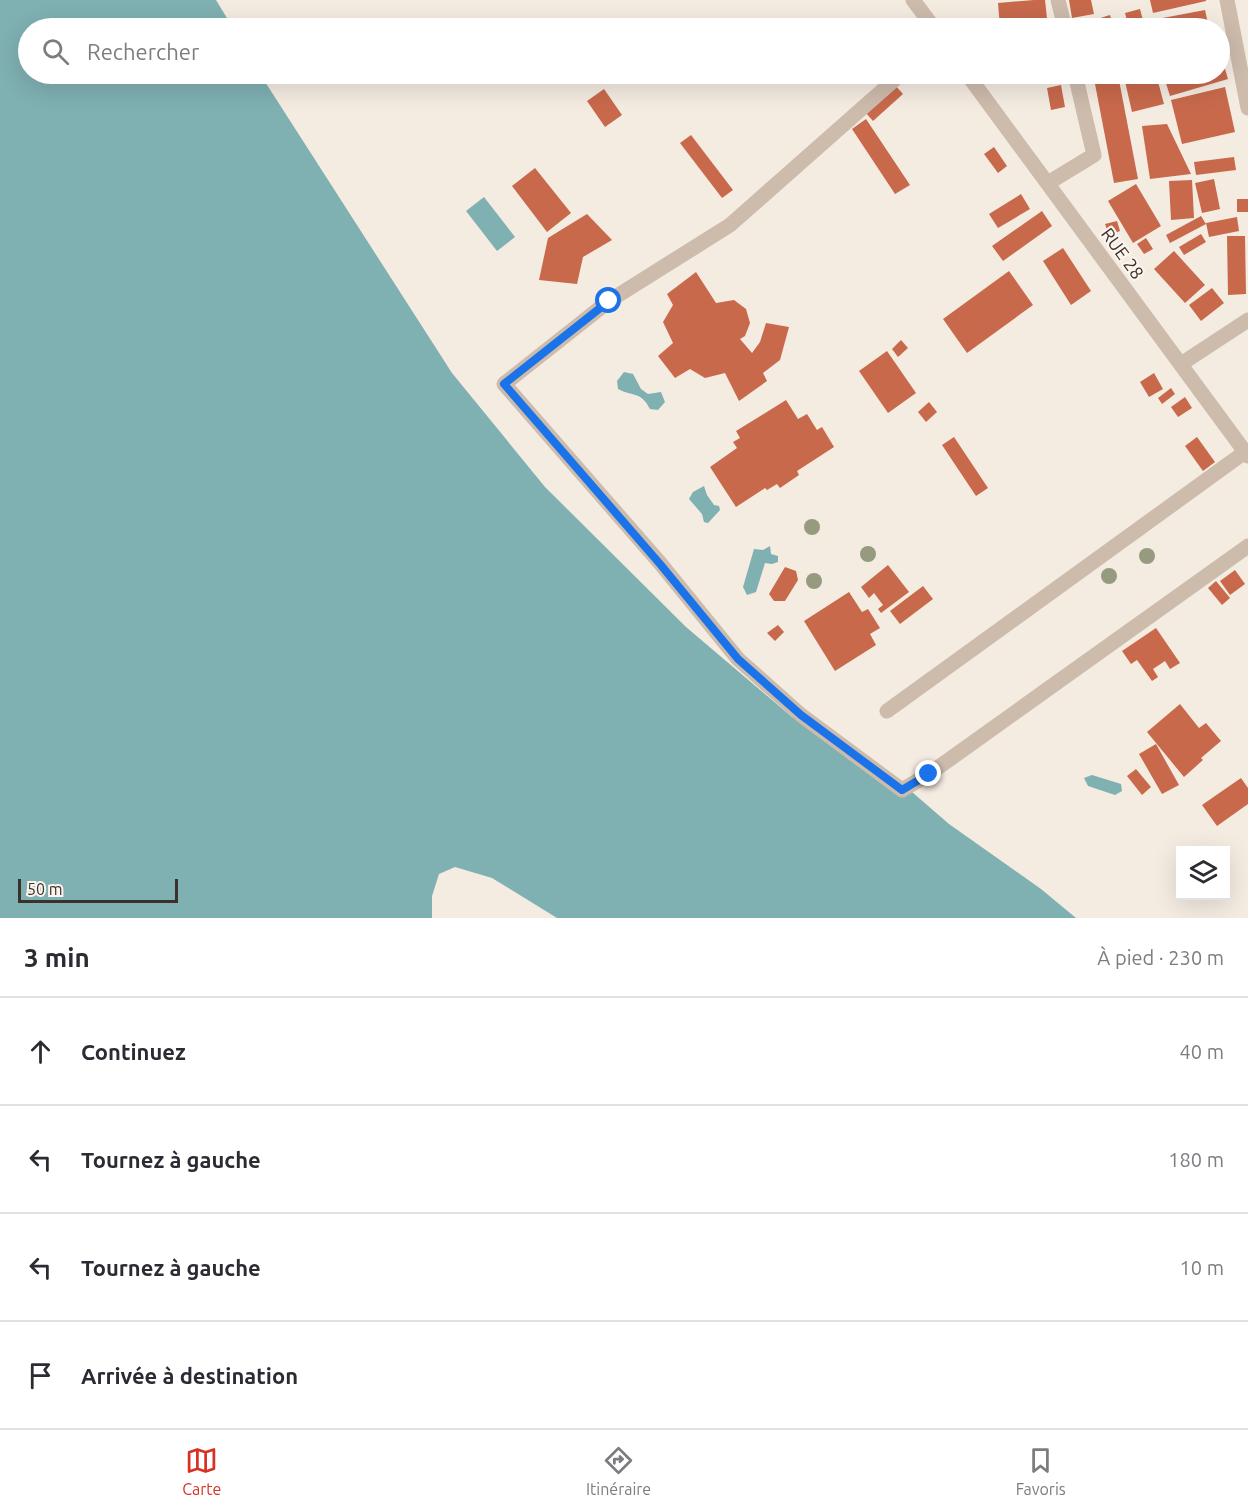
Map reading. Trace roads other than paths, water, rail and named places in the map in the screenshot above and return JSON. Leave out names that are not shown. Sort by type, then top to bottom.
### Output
[{"type":"street","points":[[913,0],[926,18]]},
{"type":"street","points":[[1058,0],[1062,18]]},
{"type":"street","points":[[1227,0],[1248,108]]},
{"type":"street","points":[[890,84],[730,225],[609,301],[504,384],[660,564],[738,659],[801,715],[902,790],[929,774],[1248,546]]},
{"type":"street","name":"RUE 28","points":[[974,84],[1246,454]]},
{"type":"street","points":[[1048,183],[1094,155],[1077,84]]},
{"type":"street","points":[[1181,364],[1248,320]]},
{"type":"street","points":[[887,711],[1246,454]]},
{"type":"water","points":[[0,0],[216,0],[227,18],[18,18],[18,84],[266,84],[452,373],[545,487],[686,627],[792,717],[890,773],[949,824],[1041,889],[1076,918],[557,918],[492,878],[455,867],[439,874],[432,896],[432,918],[0,918]]},
{"type":"water","points":[[484,197],[515,237],[497,251],[466,211]]},
{"type":"water","points":[[624,372],[633,374],[641,389],[648,394],[661,392],[665,402],[658,410],[650,409],[640,397],[618,389],[617,381]]},
{"type":"water","points":[[704,486],[707,495],[714,505],[719,506],[720,510],[708,523],[704,522],[702,514],[689,499],[693,492]]},
{"type":"water","points":[[770,546],[771,554],[778,556],[778,562],[765,563],[756,592],[747,595],[743,587],[754,549],[763,550]]},
{"type":"water","points":[[1092,775],[1121,784],[1122,791],[1115,795],[1088,786],[1084,778]]}]
